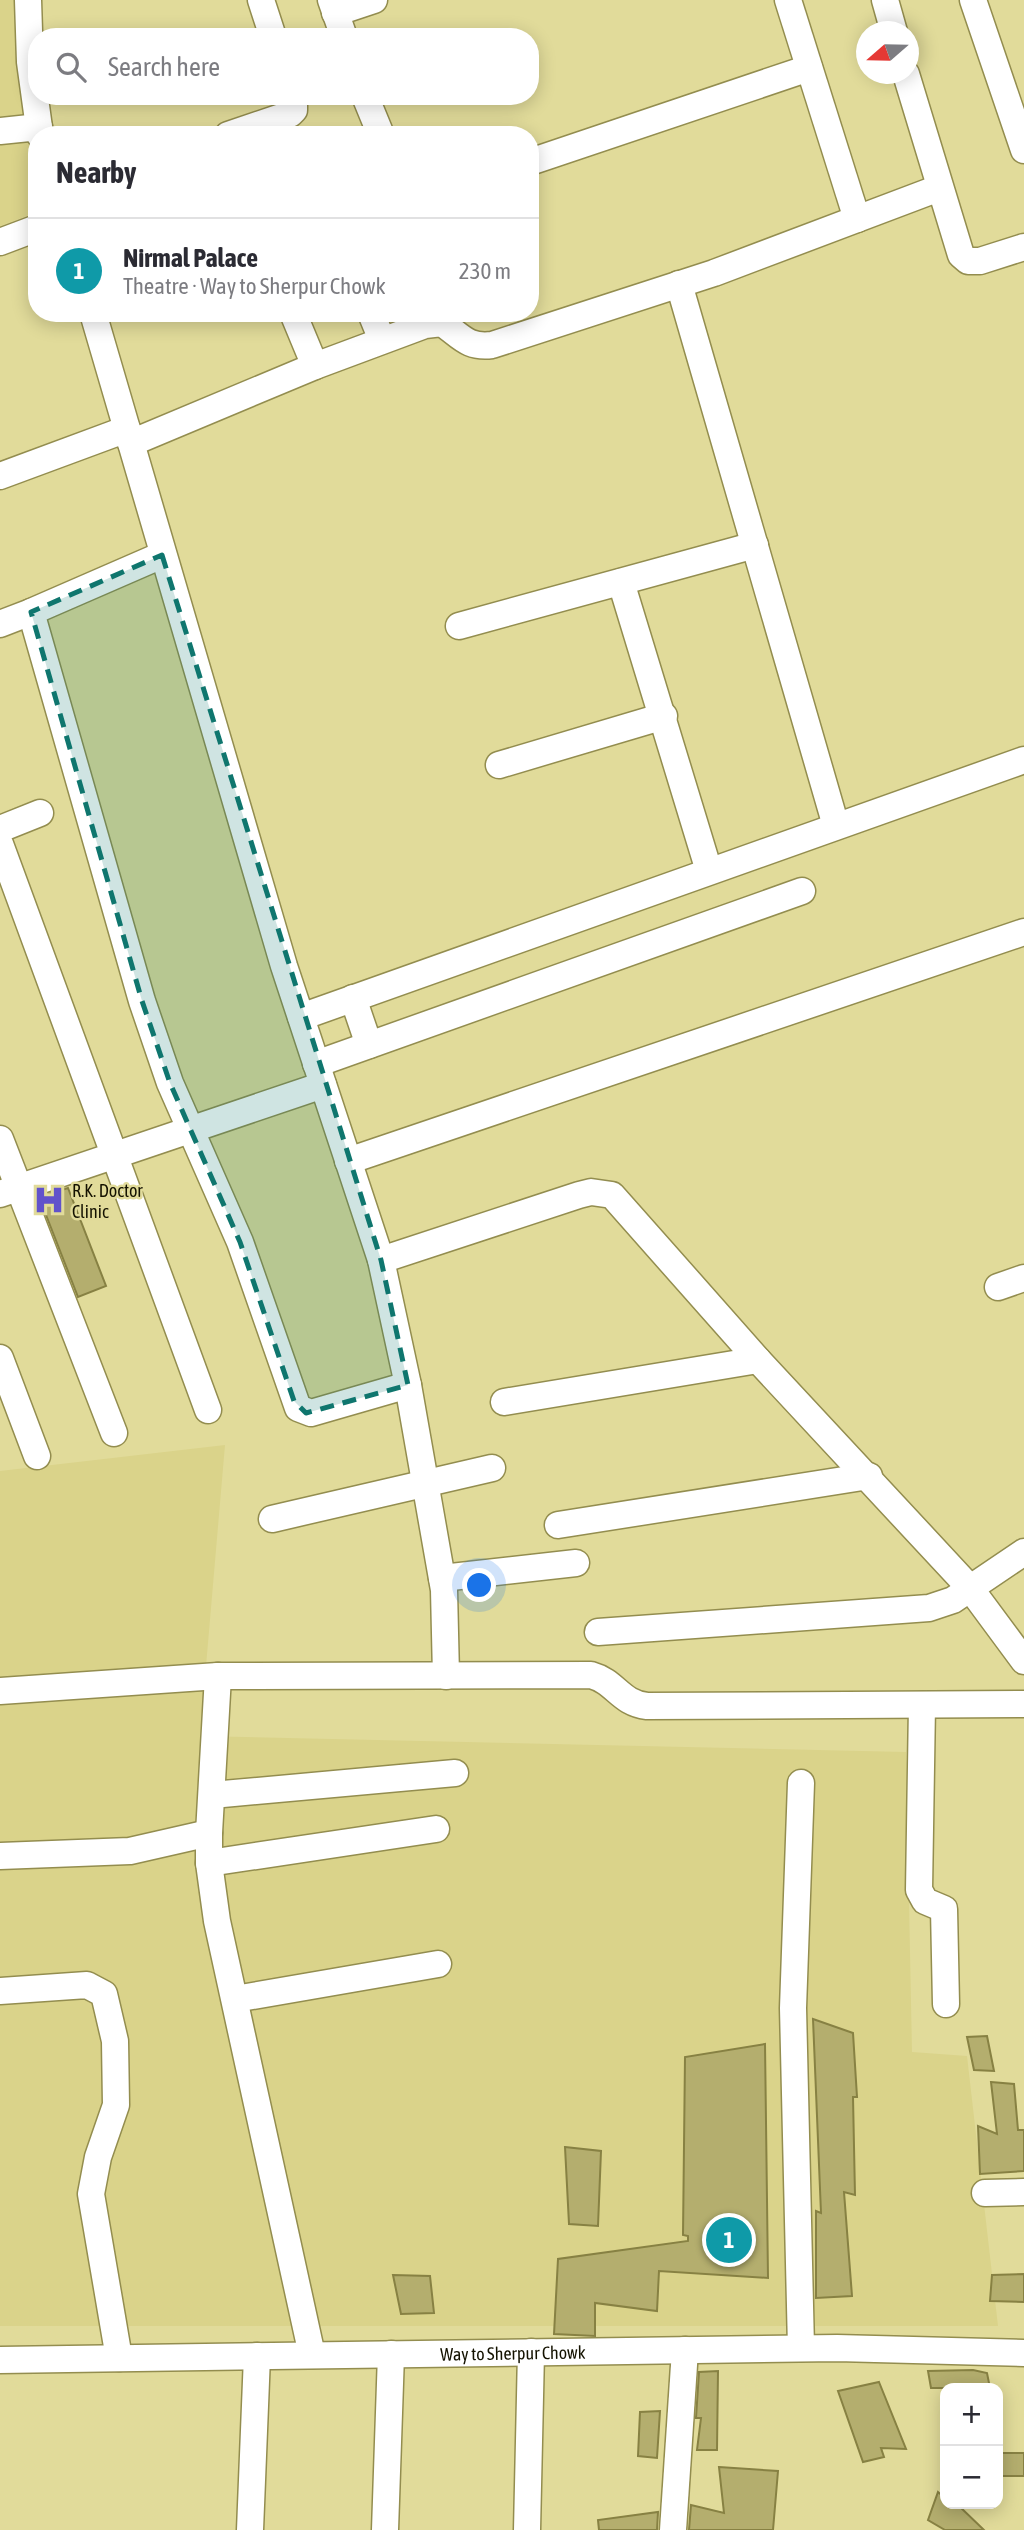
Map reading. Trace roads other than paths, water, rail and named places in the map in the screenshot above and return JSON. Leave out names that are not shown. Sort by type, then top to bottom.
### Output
[{"type":"street","points":[[28,0],[29,28]]},
{"type":"street","points":[[261,0],[270,28]]},
{"type":"street","points":[[337,17],[374,0]]},
{"type":"street","points":[[788,0],[857,219]]},
{"type":"street","points":[[885,0],[891,21]]},
{"type":"street","points":[[973,0],[1024,150]]},
{"type":"street","points":[[539,159],[809,68]]},
{"type":"street","points":[[909,84],[956,244],[968,261],[980,261],[1024,247]]},
{"type":"street","points":[[36,105],[39,126]]},
{"type":"street","points":[[255,126],[290,114],[294,105]]},
{"type":"street","points":[[368,105],[377,126]]},
{"type":"street","points":[[0,131],[28,131]]},
{"type":"street","points":[[0,476],[129,436],[435,322],[448,327],[461,341],[492,345],[680,284],[940,188]]},
{"type":"street","points":[[0,242],[28,231]]},
{"type":"street","points":[[680,284],[835,826]]},
{"type":"street","points":[[96,322],[162,555],[301,1017],[381,1260],[408,1385],[442,1578],[446,1676]]},
{"type":"street","points":[[297,322],[315,366]]},
{"type":"street","points":[[375,322],[382,340]]},
{"type":"street","points":[[454,322],[461,341]]},
{"type":"street","points":[[459,626],[755,545]]},
{"type":"street","points":[[0,624],[162,555]]},
{"type":"street","points":[[621,582],[664,716],[709,871]]},
{"type":"street","points":[[31,612],[126,950],[170,1083],[240,1242],[298,1408],[311,1413],[408,1385]]},
{"type":"street","points":[[499,765],[664,716]]},
{"type":"street","points":[[301,1017],[1024,760]]},
{"type":"street","points":[[0,829],[40,813]]},
{"type":"street","points":[[0,844],[208,1410]]},
{"type":"street","points":[[9,1190],[191,1130],[319,1074],[369,1045],[802,891]]},
{"type":"street","points":[[348,1161],[1024,932]]},
{"type":"street","points":[[353,998],[369,1045]]},
{"type":"street","points":[[0,1139],[9,1190],[114,1433]]},
{"type":"street","points":[[381,1260],[579,1195],[591,1192],[612,1195],[758,1360],[869,1476],[970,1588],[1024,1661]]},
{"type":"street","points":[[998,1287],[1024,1278]]},
{"type":"street","points":[[0,1358],[37,1455]]},
{"type":"street","points":[[504,1402],[758,1360]]},
{"type":"street","points":[[272,1519],[492,1468]]},
{"type":"street","points":[[558,1525],[869,1476]]},
{"type":"street","points":[[598,1632],[929,1608],[953,1600],[1024,1552]]},
{"type":"street","points":[[442,1578],[576,1563]]},
{"type":"street","points":[[0,1691],[218,1676],[591,1675],[608,1682],[629,1702],[647,1706],[1024,1704]]},
{"type":"street","points":[[218,1676],[209,1863],[234,1999],[312,2356]]},
{"type":"street","points":[[922,1705],[919,1890],[922,1898],[944,1909],[946,2004]]},
{"type":"street","points":[[212,1795],[455,1773]]},
{"type":"street","points":[[801,1783],[793,2008],[801,2348]]},
{"type":"street","points":[[209,1863],[436,1829]]},
{"type":"street","points":[[0,1856],[130,1851],[209,1833]]},
{"type":"street","points":[[234,1999],[438,1964]]},
{"type":"street","points":[[0,1992],[88,1985],[96,1987],[104,1994],[108,2006],[115,2041],[116,2105],[98,2157],[91,2194],[119,2358]]},
{"type":"street","points":[[985,2193],[1024,2192]]},
{"type":"street","name":"Way to Sherpur Chowk","points":[[0,2360],[801,2348],[1024,2353]]},
{"type":"street","points":[[673,2530],[685,2350]]},
{"type":"street","points":[[527,2530],[531,2352]]},
{"type":"street","points":[[385,2530],[391,2354]]},
{"type":"street","points":[[250,2530],[257,2357]]},
{"type":"place","name":"R.K. Doctor Clinic","points":[[49,1200]]},
{"type":"place","name":"Nirmal Palace","points":[[729,2240]]}]
